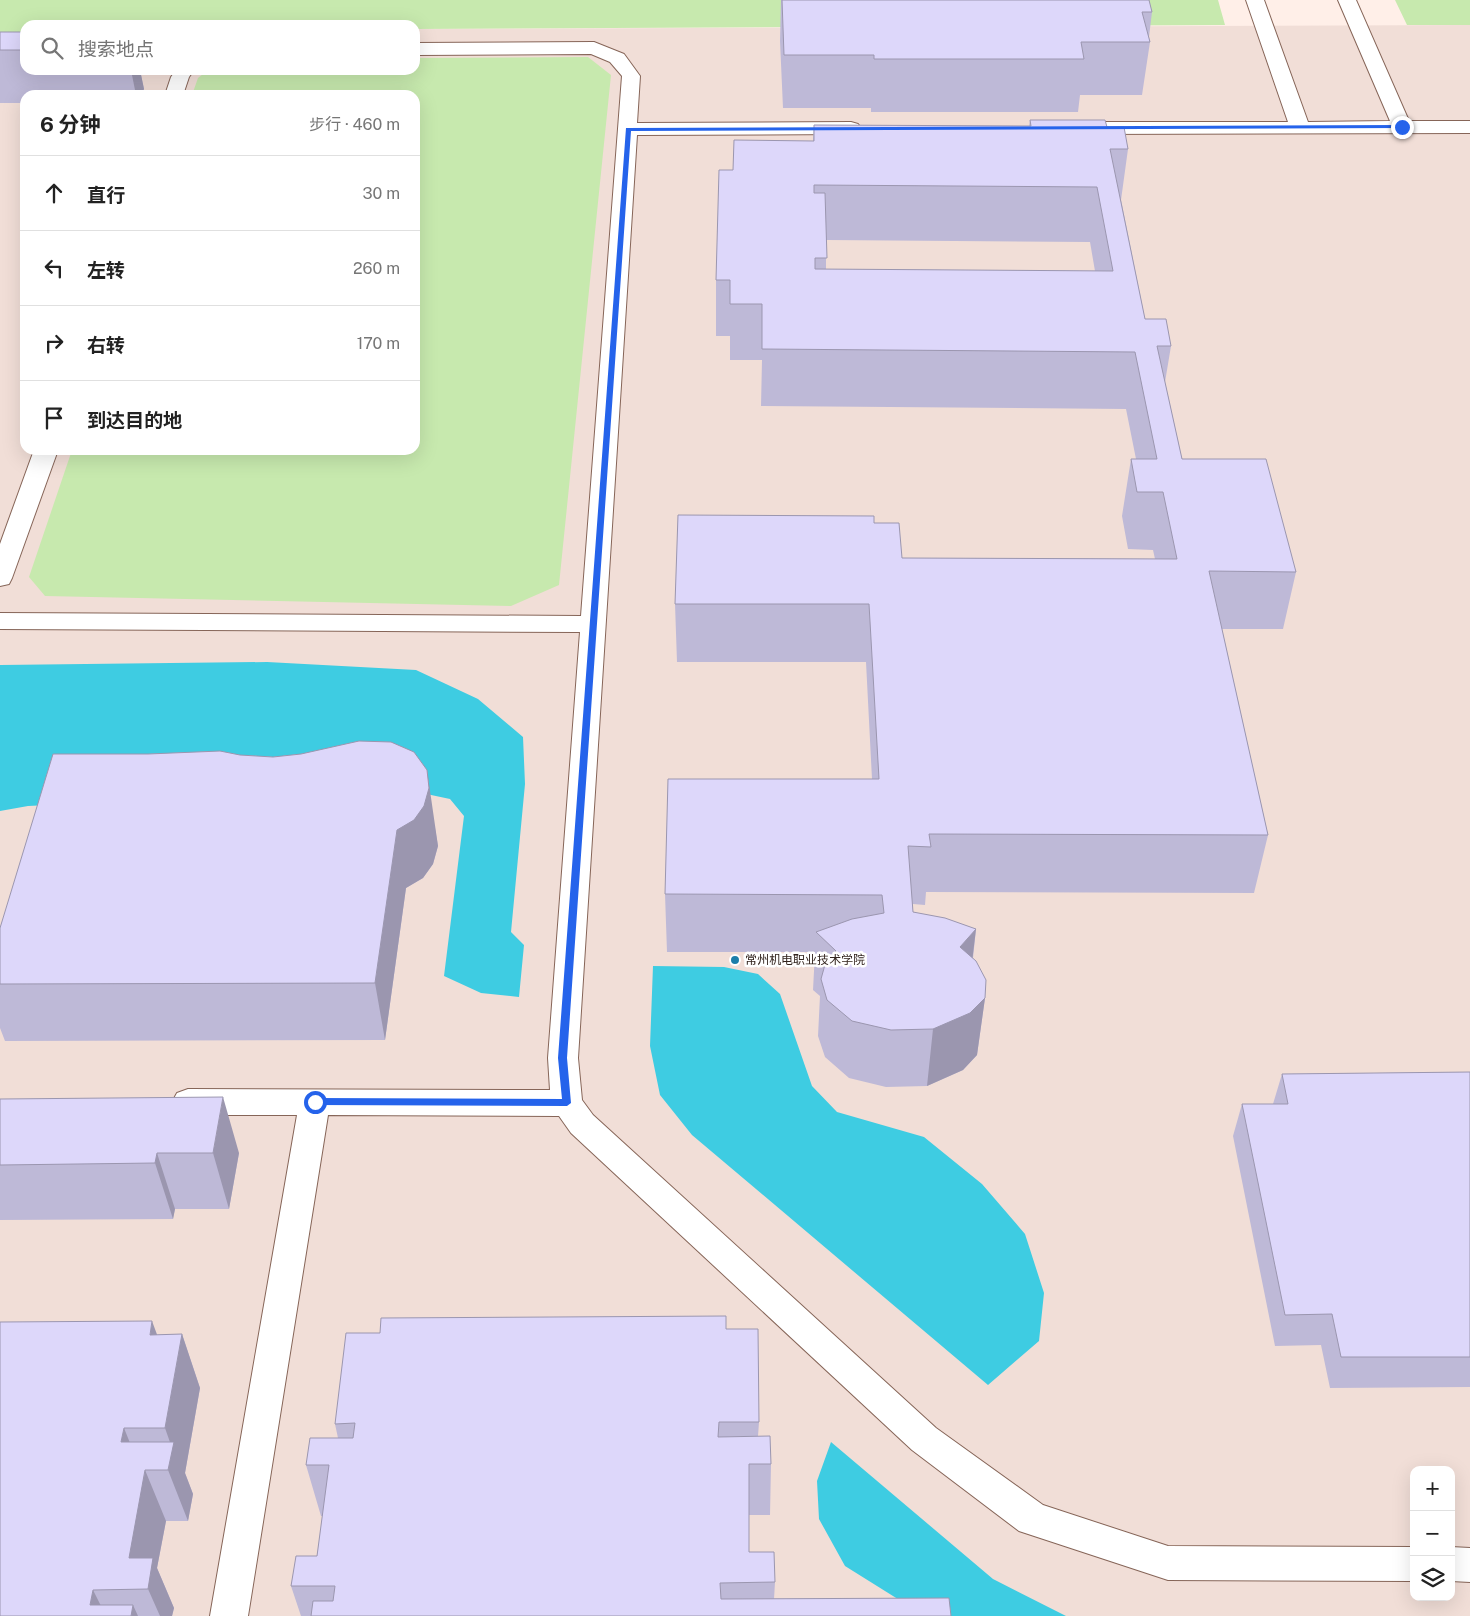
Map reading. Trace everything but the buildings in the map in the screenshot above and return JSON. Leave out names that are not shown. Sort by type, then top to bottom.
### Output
[{"type":"lane","points":[[1255,0],[1300,127]]},
{"type":"lane","points":[[1347,0],[1402,127]]},
{"type":"lane","points":[[420,49],[594,48],[617,58],[631,76],[563,1058],[567,1103],[582,1124],[924,1439],[1032,1519],[1168,1563],[1410,1564]]},
{"type":"lane","points":[[176,90],[181,75]]},
{"type":"lane","points":[[1073,128],[1470,127]]},
{"type":"lane","points":[[628,129],[865,128]]},
{"type":"lane","points":[[0,578],[44,455]]},
{"type":"lane","points":[[0,621],[593,624]]},
{"type":"lane","points":[[158,1102],[567,1103]]},
{"type":"lane","points":[[229,1616],[315,1102]]},
{"type":"lane","points":[[1455,1564],[1470,1564]]},
{"type":"shaded area","name":"常州机电职业技术学院","points":[[1470,25],[1470,1616],[0,1616],[0,49],[20,66],[20,75],[420,75],[420,29]]},
{"type":"green space","points":[[0,0],[1218,0],[1225,25],[420,29],[420,20],[20,20],[20,50],[0,49]]},
{"type":"green space","points":[[1395,0],[1470,0],[1470,25],[1407,25]]},
{"type":"green space","points":[[588,57],[611,75],[559,585],[511,606],[45,596],[29,577],[70,455],[420,455],[420,90],[194,90],[198,78],[202,75],[420,75],[420,58]]},
{"type":"water","points":[[267,662],[416,670],[478,699],[523,737],[525,784],[511,932],[524,945],[519,997],[481,993],[444,976],[464,816],[450,799],[417,792],[371,789],[28,806],[0,811],[0,665]]},
{"type":"water","points":[[653,966],[724,967],[758,974],[780,994],[812,1086],[837,1112],[924,1137],[982,1184],[1025,1234],[1044,1293],[1039,1341],[988,1385],[692,1135],[660,1095],[650,1046]]},
{"type":"water","points":[[831,1442],[993,1579],[1066,1616],[925,1616],[845,1566],[819,1519],[817,1481]]},
{"type":"place","name":"常州机电职业技术学院","points":[[735,960]]},
{"type":"route","points":[[315,1102],[567,1103],[563,1058],[628,129],[1402,127]]}]
